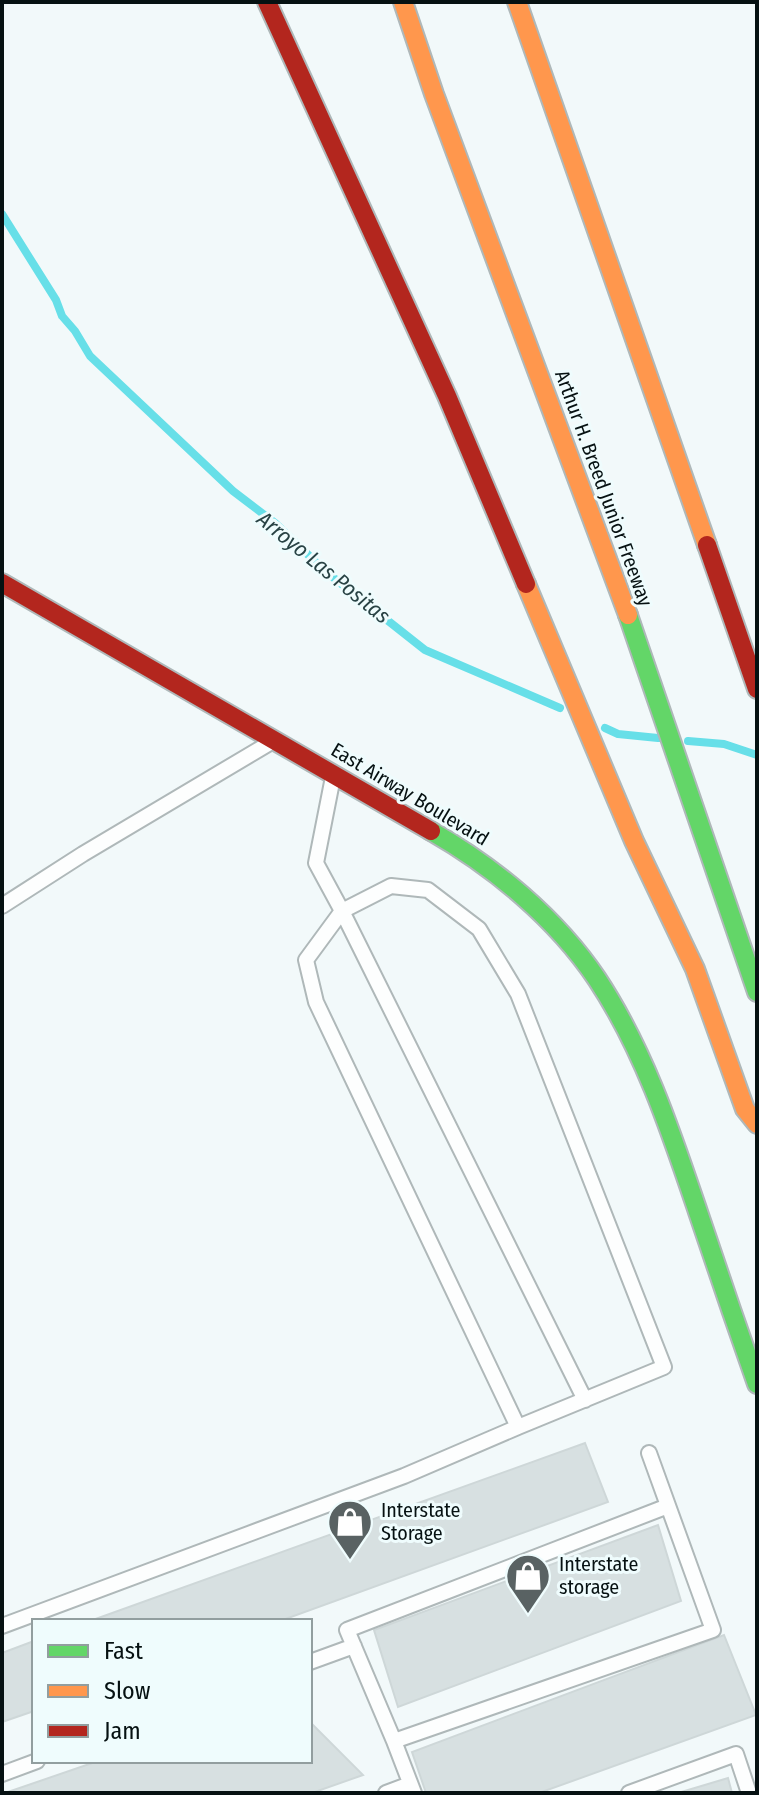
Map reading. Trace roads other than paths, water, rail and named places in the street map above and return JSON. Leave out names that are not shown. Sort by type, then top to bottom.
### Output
[{"type":"main road","points":[[267,2],[447,396],[634,841],[695,969],[745,1109],[757,1124]]},
{"type":"main road","name":"Arthur H. Breed Junior Freeway","points":[[403,2],[445,124],[642,651],[757,992]]},
{"type":"main road","points":[[517,2],[756,687]]},
{"type":"main road","name":"East Airway Boulevard","points":[[2,583],[461,848],[509,884],[555,928],[595,977],[629,1033],[656,1089],[757,1384]]},
{"type":"lane","points":[[2,906],[275,740]]},
{"type":"lane","points":[[333,773],[316,863],[585,1400]]},
{"type":"lane","points":[[2,1626],[404,1476],[664,1367],[518,994],[479,929],[428,890],[391,886],[342,911],[306,960],[316,1002],[518,1427]]},
{"type":"lane","points":[[394,1741],[713,1630],[649,1453]]},
{"type":"lane","points":[[386,1793],[412,1789],[347,1630],[668,1506]]},
{"type":"lane","points":[[312,1661],[354,1646]]},
{"type":"lane","points":[[629,1793],[736,1754],[749,1793]]},
{"type":"lane","points":[[2,1774],[32,1763]]},
{"type":"waterway","name":"Arroyo Las Positas","points":[[2,214],[56,300],[62,316],[90,356],[233,491],[275,523],[325,571],[425,650],[560,708]]},
{"type":"waterway","name":"Arroyo Las Positas","points":[[605,728],[618,734],[658,738]]},
{"type":"waterway","name":"Arroyo Las Positas","points":[[688,741],[724,744],[757,755]]},
{"type":"place","name":"Interstate Storage","points":[[350,1561]]},
{"type":"place","name":"Interstate storage","points":[[528,1615]]}]
